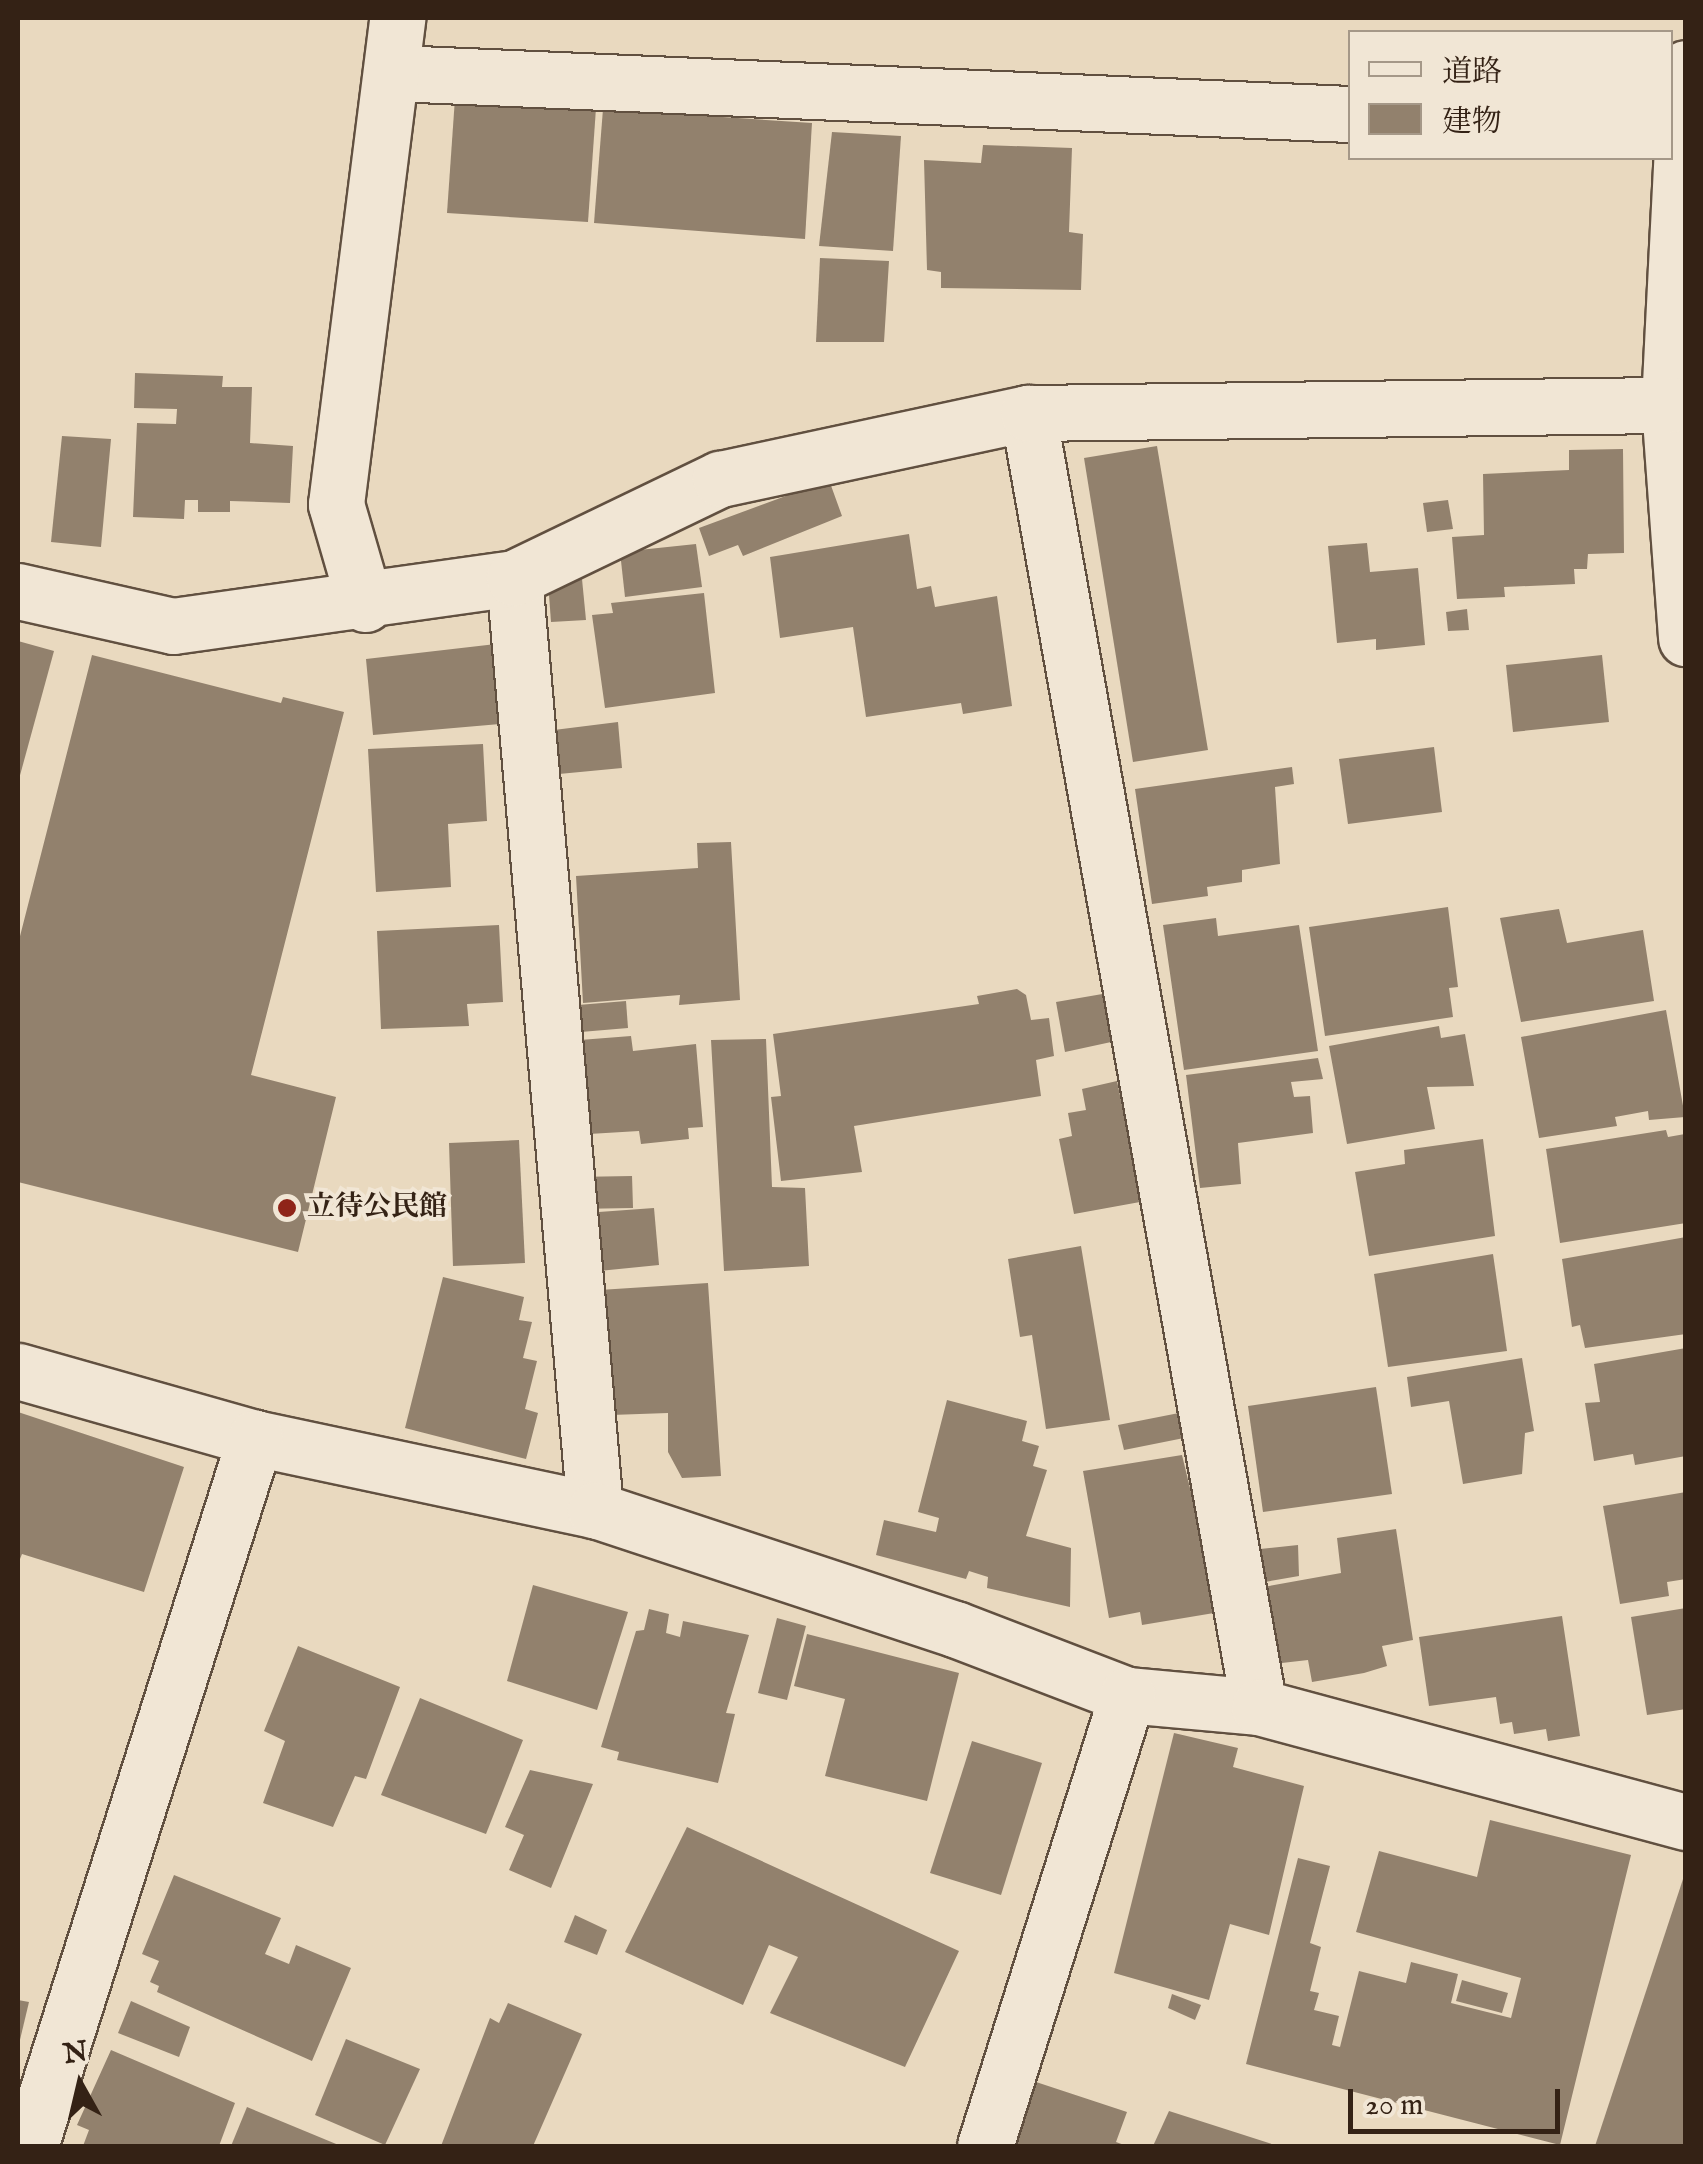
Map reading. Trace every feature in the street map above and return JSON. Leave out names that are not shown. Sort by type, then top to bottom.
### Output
[{"type":"street","points":[[365,604],[336,504],[394,73],[397,18]]},
{"type":"street","points":[[1686,68],[1679,129],[1669,405],[1686,638]]},
{"type":"street","points":[[394,73],[1348,114]]},
{"type":"street","points":[[18,592],[173,626],[365,604],[514,578],[720,479],[1028,413],[1669,405]]},
{"type":"street","points":[[1028,413],[1259,1707]]},
{"type":"street","points":[[514,578],[595,1510]]},
{"type":"street","points":[[18,1371],[256,1438],[595,1510],[955,1629],[1127,1694],[1259,1707],[1686,1822]]},
{"type":"street","points":[[30,2146],[256,1438]]},
{"type":"street","points":[[985,2146],[1127,1694]]},
{"type":"building","points":[[455,98],[596,108],[588,222],[447,213]]},
{"type":"building","points":[[603,109],[812,123],[805,239],[594,223]]},
{"type":"building","points":[[832,132],[901,136],[893,251],[819,246]]},
{"type":"building","points":[[983,145],[1072,148],[1069,232],[1083,234],[1081,290],[941,288],[941,272],[927,270],[924,160],[981,163]]},
{"type":"building","points":[[820,258],[889,261],[884,342],[816,342]]},
{"type":"building","points":[[135,373],[223,376],[222,387],[252,387],[250,443],[293,446],[290,503],[230,501],[230,512],[198,512],[198,500],[185,500],[184,519],[133,517],[137,423],[176,424],[177,409],[134,408]]},
{"type":"building","points":[[62,436],[111,439],[101,547],[51,542]]},
{"type":"building","points":[[1157,446],[1208,750],[1133,762],[1084,458]]},
{"type":"building","points":[[1623,449],[1624,553],[1588,554],[1587,569],[1574,569],[1575,584],[1504,587],[1505,597],[1457,599],[1452,537],[1484,535],[1483,474],[1569,470],[1569,450]]},
{"type":"building","points":[[829,480],[842,516],[743,556],[738,545],[709,556],[699,528]]},
{"type":"building","points":[[1448,500],[1453,529],[1427,532],[1423,503]]},
{"type":"building","points":[[909,534],[917,589],[931,586],[935,607],[997,596],[1012,706],[963,714],[961,703],[866,717],[853,627],[780,638],[770,557]]},
{"type":"building","points":[[1367,543],[1370,572],[1418,568],[1425,645],[1376,650],[1376,639],[1337,643],[1328,546]]},
{"type":"building","points":[[696,544],[702,587],[625,597],[620,552]]},
{"type":"building","points":[[582,579],[586,620],[551,622],[548,581]]},
{"type":"building","points":[[704,593],[715,693],[605,708],[592,615],[613,613],[611,603]]},
{"type":"building","points":[[1467,609],[1469,630],[1448,631],[1446,612]]},
{"type":"building","points":[[18,641],[54,651],[19,779],[18,779]]},
{"type":"building","points":[[496,644],[500,724],[373,735],[366,659]]},
{"type":"building","points":[[92,655],[281,703],[283,697],[344,712],[251,1075],[336,1097],[298,1252],[18,1182],[18,944]]},
{"type":"building","points":[[1602,655],[1609,722],[1513,732],[1506,665]]},
{"type":"building","points":[[618,722],[622,768],[559,774],[554,730]]},
{"type":"building","points":[[483,744],[487,821],[448,824],[451,887],[376,892],[368,749]]},
{"type":"building","points":[[1434,747],[1442,812],[1348,824],[1339,759]]},
{"type":"building","points":[[1292,767],[1294,784],[1275,787],[1280,864],[1242,870],[1242,882],[1207,887],[1208,896],[1152,904],[1135,789]]},
{"type":"building","points":[[731,842],[740,1000],[679,1005],[680,995],[583,1003],[576,876],[698,868],[697,843]]},
{"type":"building","points":[[1448,907],[1458,987],[1449,988],[1453,1017],[1325,1036],[1309,927]]},
{"type":"building","points":[[1559,909],[1567,943],[1643,930],[1654,1001],[1521,1022],[1500,918]]},
{"type":"building","points":[[1216,918],[1218,936],[1299,925],[1318,1051],[1184,1070],[1163,925]]},
{"type":"building","points":[[499,925],[503,1002],[467,1004],[469,1026],[381,1029],[377,931]]},
{"type":"building","points":[[1017,989],[1026,995],[1031,1020],[1049,1018],[1054,1056],[1036,1060],[1041,1096],[854,1126],[862,1172],[781,1181],[771,1097],[781,1096],[773,1034],[979,1004],[977,996]]},
{"type":"building","points":[[1114,992],[1125,1039],[1065,1052],[1056,1002]]},
{"type":"building","points":[[626,1001],[628,1028],[569,1033],[566,1006]]},
{"type":"building","points":[[1666,1010],[1685,1117],[1649,1120],[1648,1111],[1615,1117],[1617,1126],[1539,1138],[1521,1037]]},
{"type":"building","points":[[1439,1026],[1441,1038],[1465,1034],[1474,1086],[1427,1087],[1435,1129],[1347,1144],[1329,1046]]},
{"type":"building","points":[[631,1036],[633,1051],[696,1044],[703,1127],[688,1128],[689,1139],[641,1144],[639,1131],[589,1134],[580,1040]]},
{"type":"building","points":[[766,1039],[772,1187],[805,1188],[809,1266],[724,1271],[711,1040]]},
{"type":"building","points":[[1318,1058],[1323,1079],[1291,1082],[1294,1097],[1310,1096],[1313,1133],[1238,1143],[1241,1184],[1200,1188],[1186,1075]]},
{"type":"building","points":[[1117,1081],[1122,1105],[1134,1103],[1151,1200],[1074,1214],[1059,1139],[1072,1136],[1068,1113],[1086,1110],[1082,1089]]},
{"type":"building","points":[[1666,1130],[1668,1137],[1685,1134],[1686,1223],[1560,1243],[1546,1149]]},
{"type":"building","points":[[1483,1139],[1495,1236],[1369,1256],[1355,1172],[1405,1164],[1404,1150]]},
{"type":"building","points":[[519,1140],[525,1263],[453,1266],[449,1143]]},
{"type":"building","points":[[632,1176],[633,1208],[575,1209],[575,1177]]},
{"type":"building","points":[[654,1208],[659,1265],[589,1272],[585,1213]]},
{"type":"building","points":[[1686,1237],[1686,1334],[1585,1348],[1580,1325],[1572,1327],[1562,1259]]},
{"type":"building","points":[[1081,1246],[1110,1420],[1046,1429],[1032,1335],[1020,1337],[1008,1259]]},
{"type":"building","points":[[1493,1254],[1507,1351],[1388,1367],[1374,1274]]},
{"type":"building","points":[[443,1277],[524,1297],[519,1320],[532,1322],[523,1358],[537,1361],[525,1409],[538,1413],[526,1459],[405,1428]]},
{"type":"building","points":[[708,1283],[721,1476],[682,1478],[668,1452],[668,1413],[611,1415],[584,1291]]},
{"type":"building","points":[[1686,1348],[1686,1456],[1635,1465],[1633,1454],[1594,1461],[1585,1403],[1600,1402],[1594,1364]]},
{"type":"building","points":[[1522,1358],[1534,1431],[1525,1433],[1522,1474],[1463,1484],[1449,1401],[1411,1407],[1407,1377]]},
{"type":"building","points":[[1376,1387],[1392,1494],[1263,1512],[1248,1406]]},
{"type":"building","points":[[947,1400],[1027,1421],[1022,1441],[1039,1446],[1033,1466],[1047,1470],[1026,1536],[1071,1548],[1070,1607],[987,1588],[988,1577],[969,1571],[966,1579],[876,1555],[884,1520],[936,1532],[939,1518],[918,1512]]},
{"type":"building","points":[[18,1412],[184,1467],[144,1592],[22,1554],[18,1564]]},
{"type":"building","points":[[1179,1413],[1184,1438],[1124,1450],[1118,1425]]},
{"type":"building","points":[[1182,1455],[1220,1612],[1142,1625],[1140,1612],[1109,1618],[1083,1471]]},
{"type":"building","points":[[1686,1492],[1686,1579],[1667,1582],[1669,1596],[1620,1604],[1603,1506]]},
{"type":"building","points":[[1396,1529],[1413,1640],[1382,1646],[1387,1666],[1312,1682],[1308,1660],[1273,1664],[1263,1587],[1341,1573],[1337,1538]]},
{"type":"building","points":[[1298,1545],[1299,1576],[1265,1582],[1260,1549]]},
{"type":"building","points":[[533,1585],[628,1612],[597,1710],[507,1681]]},
{"type":"building","points":[[1686,1608],[1686,1709],[1647,1715],[1631,1617]]},
{"type":"building","points":[[649,1609],[669,1614],[666,1633],[680,1637],[683,1621],[749,1635],[726,1713],[735,1714],[718,1783],[617,1760],[619,1752],[601,1747],[636,1631],[644,1630]]},
{"type":"building","points":[[1562,1616],[1580,1736],[1548,1741],[1546,1729],[1514,1734],[1512,1722],[1500,1724],[1496,1697],[1429,1706],[1419,1637]]},
{"type":"building","points":[[777,1618],[806,1626],[787,1700],[758,1693]]},
{"type":"building","points":[[807,1634],[959,1673],[927,1801],[825,1776],[845,1699],[794,1686]]},
{"type":"building","points":[[298,1646],[400,1687],[366,1779],[355,1776],[333,1827],[263,1803],[285,1741],[264,1731]]},
{"type":"building","points":[[420,1698],[523,1740],[486,1834],[381,1795]]},
{"type":"building","points":[[1174,1733],[1238,1748],[1233,1767],[1304,1786],[1269,1935],[1230,1924],[1209,2000],[1114,1973]]},
{"type":"building","points":[[972,1741],[1042,1763],[1001,1895],[930,1873]]},
{"type":"building","points":[[530,1770],[593,1784],[551,1888],[509,1870],[524,1835],[505,1827]]},
{"type":"building","points":[[1490,1820],[1631,1855],[1560,2145],[1246,2064],[1298,1858],[1330,1866],[1310,1943],[1321,1947],[1310,1991],[1319,1993],[1314,2010],[1339,2016],[1332,2045],[1340,2047],[1359,1971],[1406,1983],[1411,1962],[1458,1974],[1451,2003],[1511,2018],[1521,1978],[1356,1932],[1379,1851],[1477,1877]]},
{"type":"building","points":[[687,1827],[959,1951],[905,2067],[770,2013],[798,1957],[769,1945],[743,2005],[625,1952]]},
{"type":"building","points":[[1685,1873],[1686,2146],[1595,2146]]},
{"type":"building","points":[[174,1875],[281,1918],[265,1954],[289,1964],[296,1945],[351,1968],[312,2061],[157,1992],[159,1986],[150,1982],[159,1961],[142,1954]]},
{"type":"building","points":[[575,1915],[607,1930],[597,1955],[564,1942]]},
{"type":"building","points":[[1462,1980],[1508,1993],[1502,2013],[1456,2001]]},
{"type":"building","points":[[1172,1994],[1201,2005],[1195,2020],[1168,2008]]},
{"type":"building","points":[[18,2000],[29,2002],[19,2044],[18,2044]]},
{"type":"building","points":[[131,2001],[190,2027],[179,2057],[118,2033]]},
{"type":"building","points":[[508,2003],[582,2034],[533,2146],[441,2146],[490,2018],[499,2023]]},
{"type":"building","points":[[346,2039],[420,2069],[385,2145],[315,2115]]},
{"type":"building","points":[[111,2050],[235,2103],[219,2146],[83,2146],[89,2130],[77,2125]]},
{"type":"building","points":[[1033,2081],[1127,2112],[1116,2142],[1127,2146],[1012,2146]]},
{"type":"building","points":[[247,2107],[341,2146],[231,2146]]},
{"type":"building","points":[[1169,2111],[1278,2146],[1153,2146]]},
{"type":"place","name":"立待公民館","points":[[287,1208]]}]
